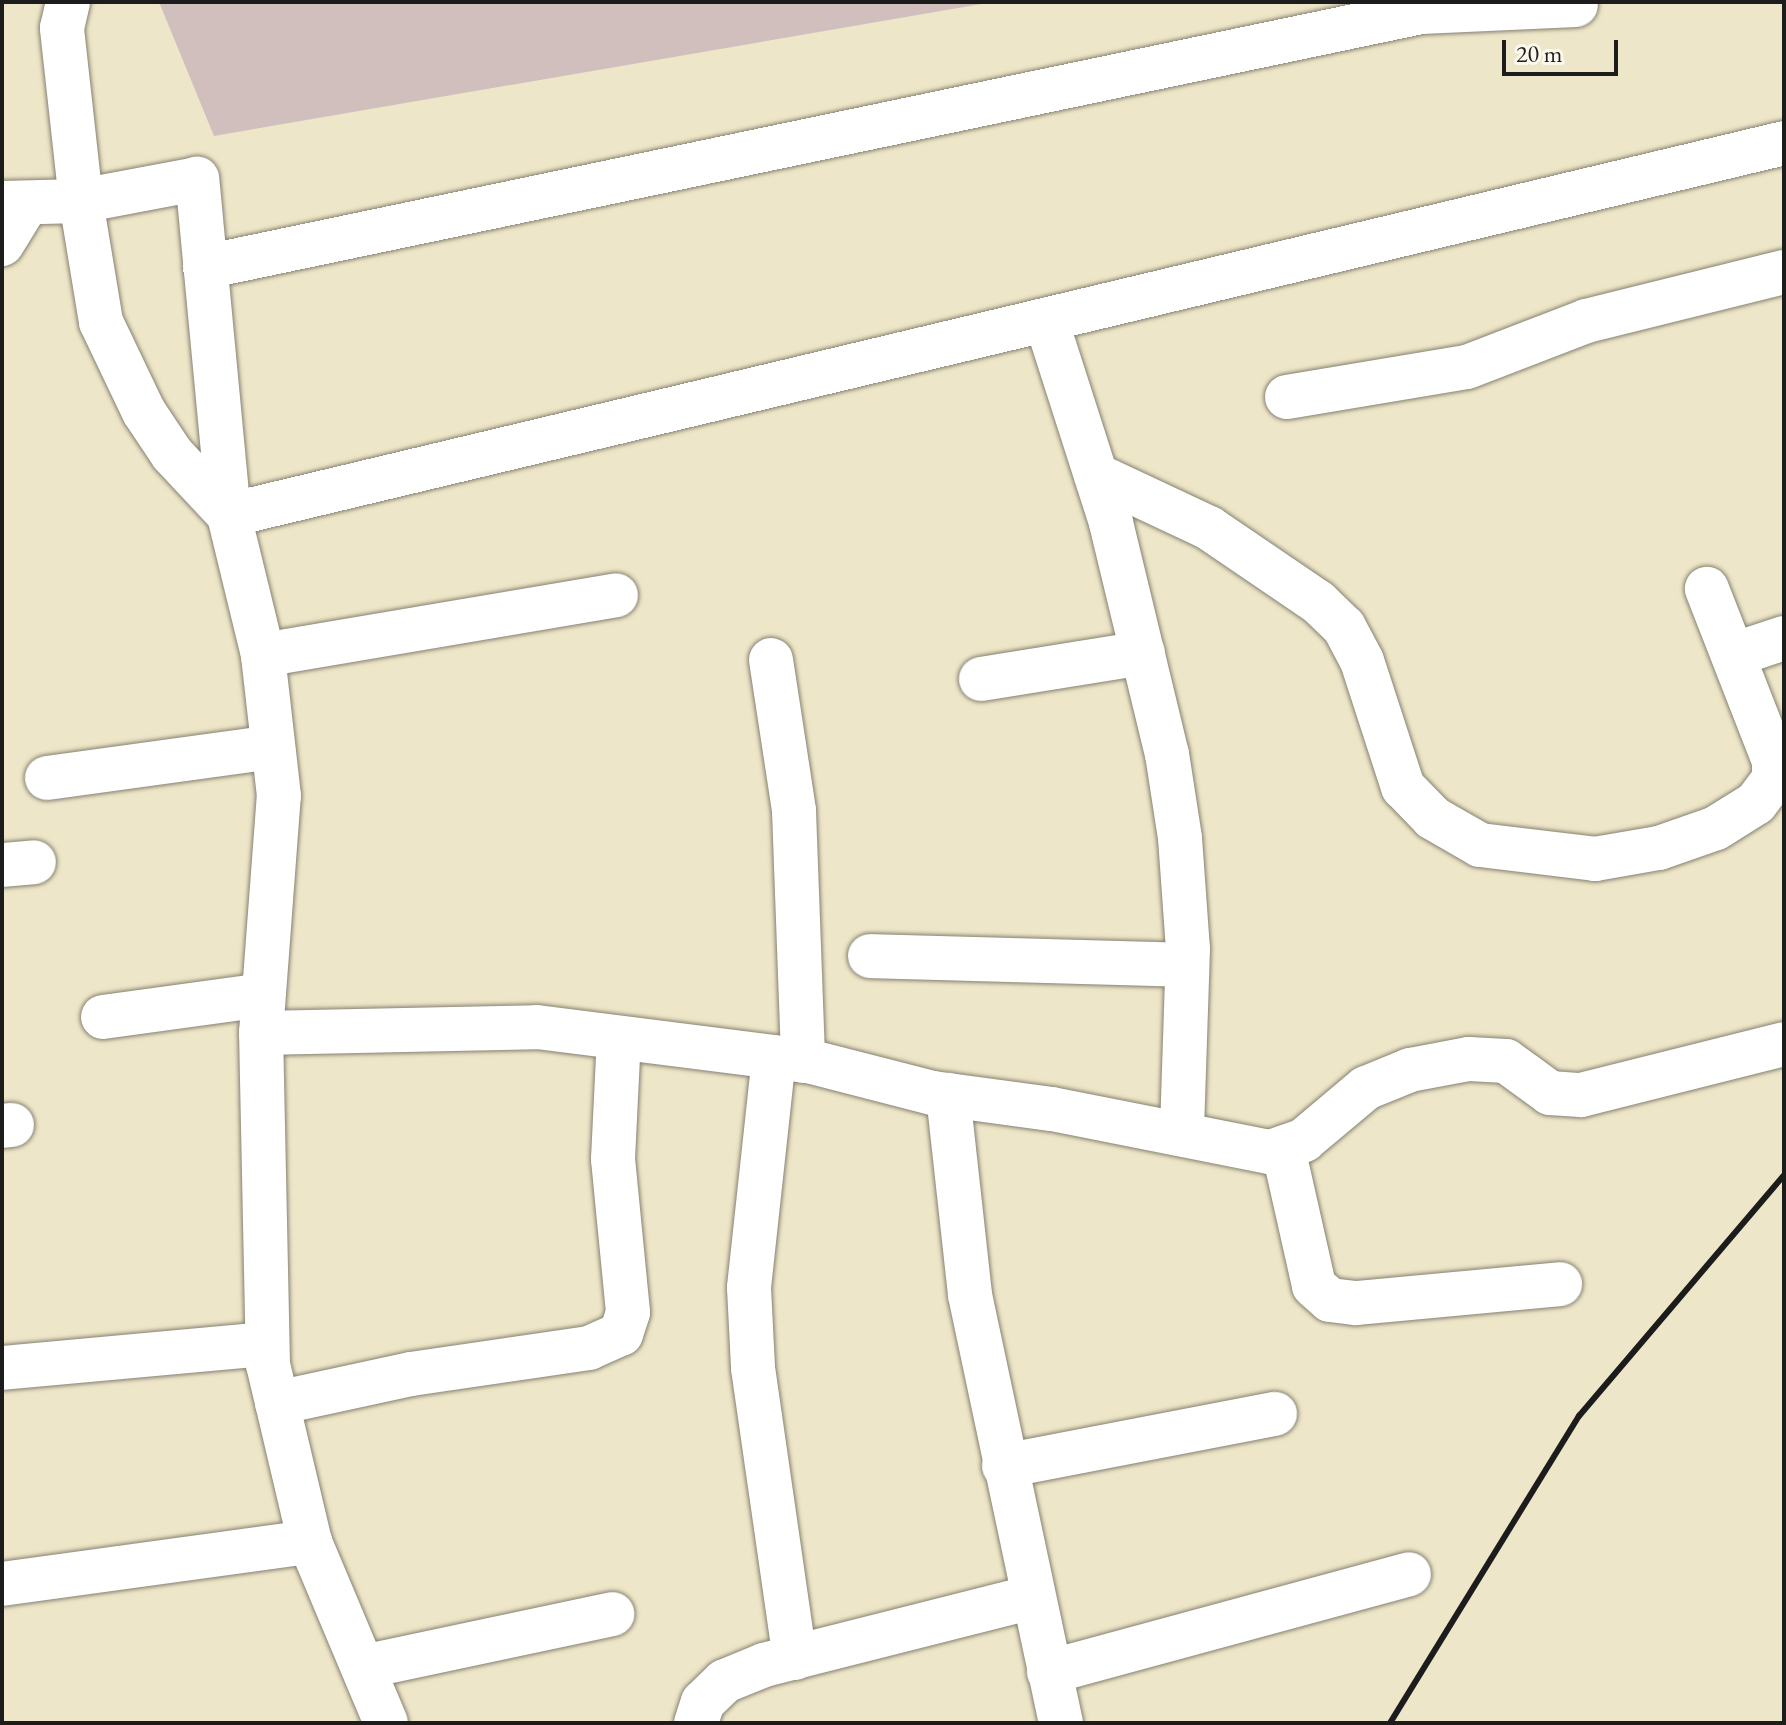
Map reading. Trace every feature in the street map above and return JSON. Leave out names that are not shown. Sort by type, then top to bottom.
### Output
[{"type":"street","points":[[68,2],[62,28],[81,201],[107,335],[144,412],[172,454],[229,515]]},
{"type":"street","points":[[205,267],[1354,14],[1576,5]]},
{"type":"street","points":[[229,515],[1784,143]]},
{"type":"street","points":[[2,244],[14,204],[81,201],[197,179],[229,515],[263,655],[279,796],[262,1014],[267,1344],[277,1403],[310,1542],[386,1723]]},
{"type":"street","points":[[1287,397],[1467,367],[1586,321],[1784,272]]},
{"type":"street","points":[[1046,320],[1096,475],[1143,653],[1180,838],[1187,965],[1182,1133]]},
{"type":"street","points":[[1096,475],[1209,528],[1326,610],[1344,627],[1362,661],[1403,787],[1433,818],[1480,845],[1595,859],[1659,848],[1716,828],[1756,803],[1774,779],[1772,723],[1733,655],[1707,589]]},
{"type":"street","points":[[263,655],[616,595]]},
{"type":"street","points":[[1733,655],[1784,638]]},
{"type":"street","points":[[981,679],[1143,653]]},
{"type":"street","points":[[771,660],[794,811],[788,1059],[749,1288],[753,1368],[795,1658]]},
{"type":"street","points":[[47,778],[273,747]]},
{"type":"street","points":[[870,956],[1187,965]]},
{"type":"street","points":[[103,1017],[262,1014],[537,1027],[788,1059],[948,1095],[1182,1133],[1270,1152],[1304,1140],[1366,1088],[1410,1070],[1469,1059],[1506,1061],[1550,1093],[1581,1095],[1784,1044]]},
{"type":"street","points":[[277,1403],[411,1374],[589,1348],[621,1334],[628,1312],[613,1159],[619,1038]]},
{"type":"street","points":[[948,1095],[958,1218],[1004,1466],[1061,1723]]},
{"type":"street","points":[[1283,1148],[1314,1286],[1330,1300],[1356,1303],[1560,1284]]},
{"type":"street","points":[[2,1368],[267,1344]]},
{"type":"street","points":[[1004,1466],[1275,1414]]},
{"type":"street","points":[[2,1584],[310,1542]]},
{"type":"street","points":[[1049,1672],[1409,1574]]},
{"type":"street","points":[[696,1723],[703,1702],[725,1681],[795,1658],[1032,1597]]},
{"type":"street","points":[[363,1667],[612,1614]]},
{"type":"shaded area","points":[[159,2],[993,2],[214,136]]},
{"type":"railway","points":[[1390,1723],[1579,1416],[1784,1175]]}]
